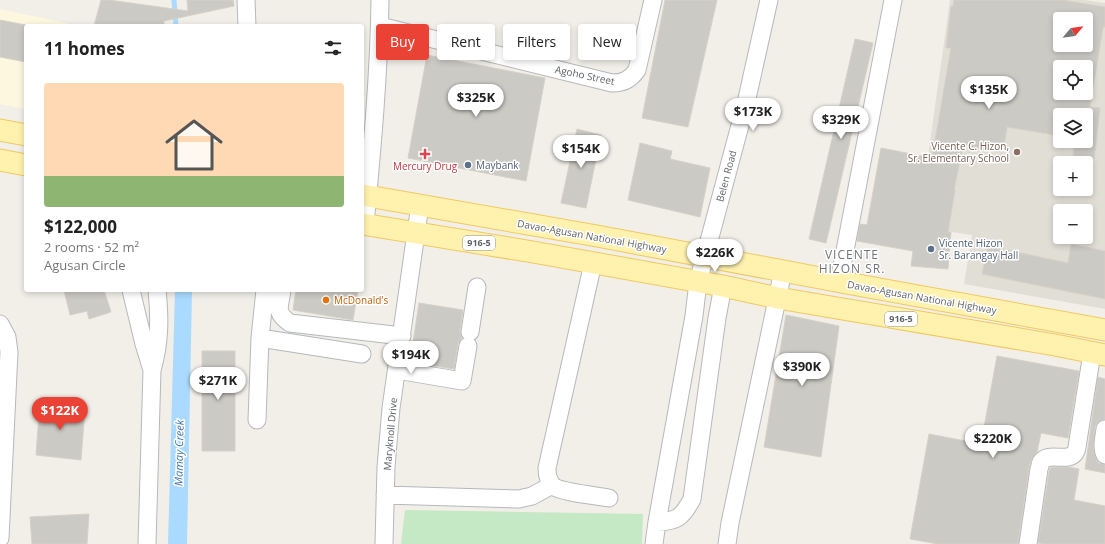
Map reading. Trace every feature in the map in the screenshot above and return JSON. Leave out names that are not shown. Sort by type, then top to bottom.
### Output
[{"type":"main road","points":[[0,130],[24,135]]},
{"type":"main road","points":[[0,160],[24,165]]},
{"type":"main road","name":"Davao-Agusan National Highway","points":[[365,196],[538,226],[1105,330]]},
{"type":"main road","name":"916-5","points":[[364,224],[416,234],[533,252],[723,286],[778,298],[1055,345],[1099,354]]},
{"type":"main road","points":[[533,252],[538,226]]},
{"type":"street","points":[[246,0],[247,24]]},
{"type":"street","points":[[380,0],[380,24]]},
{"type":"street","name":"Agoho Street","points":[[429,38],[612,83],[620,83],[627,81],[633,76],[636,70],[653,0]]},
{"type":"street","name":"Belen Road","points":[[654,544],[656,522],[694,316],[698,282],[746,103],[769,0]]},
{"type":"street","points":[[839,282],[893,0]]},
{"type":"street","points":[[364,210],[376,112],[378,60]]},
{"type":"street","name":"Maryknoll Drive","points":[[384,544],[385,495],[391,408],[420,205]]},
{"type":"street","points":[[592,263],[547,476],[552,485],[559,489],[609,498]]},
{"type":"street","points":[[727,544],[730,523],[784,272]]},
{"type":"street","points":[[656,522],[670,521],[678,517],[686,510],[692,499],[717,318],[723,286]]},
{"type":"street","points":[[397,370],[462,381],[477,287]]},
{"type":"street","points":[[131,292],[152,370]]},
{"type":"street","points":[[147,544],[152,370],[159,340],[157,292]]},
{"type":"street","points":[[257,420],[260,338],[266,292]]},
{"type":"street","points":[[282,292],[279,310],[282,318],[290,323],[402,336]]},
{"type":"street","points":[[0,324],[7,337],[9,352],[0,538]]},
{"type":"street","points":[[260,338],[362,354]]},
{"type":"street","points":[[1028,544],[1041,462],[1051,457],[1070,456],[1075,453],[1078,446],[1099,354]]},
{"type":"street","points":[[1105,429],[1103,444],[1105,455]]},
{"type":"street","points":[[385,495],[519,499],[532,496],[552,485]]},
{"type":"shaded area","name":"Vicente C. Hizon, Sr. Elementary School","points":[[950,0],[1085,0],[1105,3],[1105,309],[964,284],[972,235],[918,227]]},
{"type":"shaded area","points":[[0,9],[70,24],[24,24],[24,109],[0,104]]},
{"type":"green space","points":[[405,510],[643,514],[642,544],[401,544]]},
{"type":"water","points":[[175,292],[192,292],[187,544],[168,544]]},
{"type":"building","points":[[101,0],[188,11],[187,0],[233,0],[234,6],[164,21],[164,24],[95,24]]},
{"type":"building","points":[[665,0],[717,0],[688,127],[642,118]]},
{"type":"building","points":[[954,0],[1062,0],[1105,7],[1105,27],[1103,27],[1093,89],[1093,60],[1053,60],[1053,100],[1091,100],[1090,107],[1100,108],[1094,159],[1093,156],[1073,156],[1074,148],[1093,148],[1093,108],[1053,108],[1053,135],[1007,127],[1003,152],[963,146],[954,190],[948,232],[951,232],[948,269],[911,266],[913,251],[857,241],[860,224],[867,225],[881,148],[932,158],[951,48],[946,48],[951,6],[953,6]]},
{"type":"building","points":[[0,20],[24,25],[24,62],[0,57]]},
{"type":"building","points":[[855,39],[873,43],[826,243],[809,239]]},
{"type":"building","points":[[429,55],[437,57],[437,60],[453,60],[545,78],[526,181],[408,158],[426,60],[429,60]]},
{"type":"building","points":[[577,129],[601,135],[586,208],[561,203]]},
{"type":"building","points":[[640,143],[672,151],[670,159],[710,168],[700,217],[628,200]]},
{"type":"building","points":[[1071,244],[1105,251],[1105,299],[982,274],[988,246],[1068,263]]},
{"type":"building","points":[[64,292],[105,292],[111,312],[89,319],[87,311],[70,315]]},
{"type":"building","name":"McDonald's","points":[[296,292],[358,292],[353,320],[293,310]]},
{"type":"building","points":[[419,303],[463,310],[460,330],[462,338],[458,344],[454,369],[410,362]]},
{"type":"building","points":[[786,315],[839,326],[821,457],[764,447]]},
{"type":"building","points":[[202,351],[235,351],[235,451],[202,451]]},
{"type":"building","points":[[997,356],[1079,371],[1068,438],[1041,433],[1037,452],[1031,460],[1018,544],[938,544],[910,539],[929,434],[981,444]]},
{"type":"building","points":[[1098,377],[1105,379],[1105,419],[1097,423],[1095,427],[1093,449],[1098,463],[1105,465],[1105,473],[1085,469]]},
{"type":"building","points":[[40,400],[85,408],[81,460],[36,455]]},
{"type":"building","points":[[1050,468],[1079,469],[1074,500],[1105,506],[1105,544],[1038,543],[1049,472]]},
{"type":"building","points":[[89,514],[87,544],[32,544],[30,517]]},
{"type":"waterway","name":"Mamay Creek","points":[[174,0],[176,24]]},
{"type":"place","name":"Vicente C. Hizon, Sr. Elementary School","points":[[1017,152]]},
{"type":"place","name":"Mercury Drug","points":[[425,154]]},
{"type":"place","name":"Maybank","points":[[468,165]]},
{"type":"place","name":"Vicente Hizon Sr. Barangay Hall","points":[[931,249]]},
{"type":"place","name":"McDonald's","points":[[326,300]]},
{"type":"district","name":"VICENTE HIZON SR.","points":[[852,262]]}]
